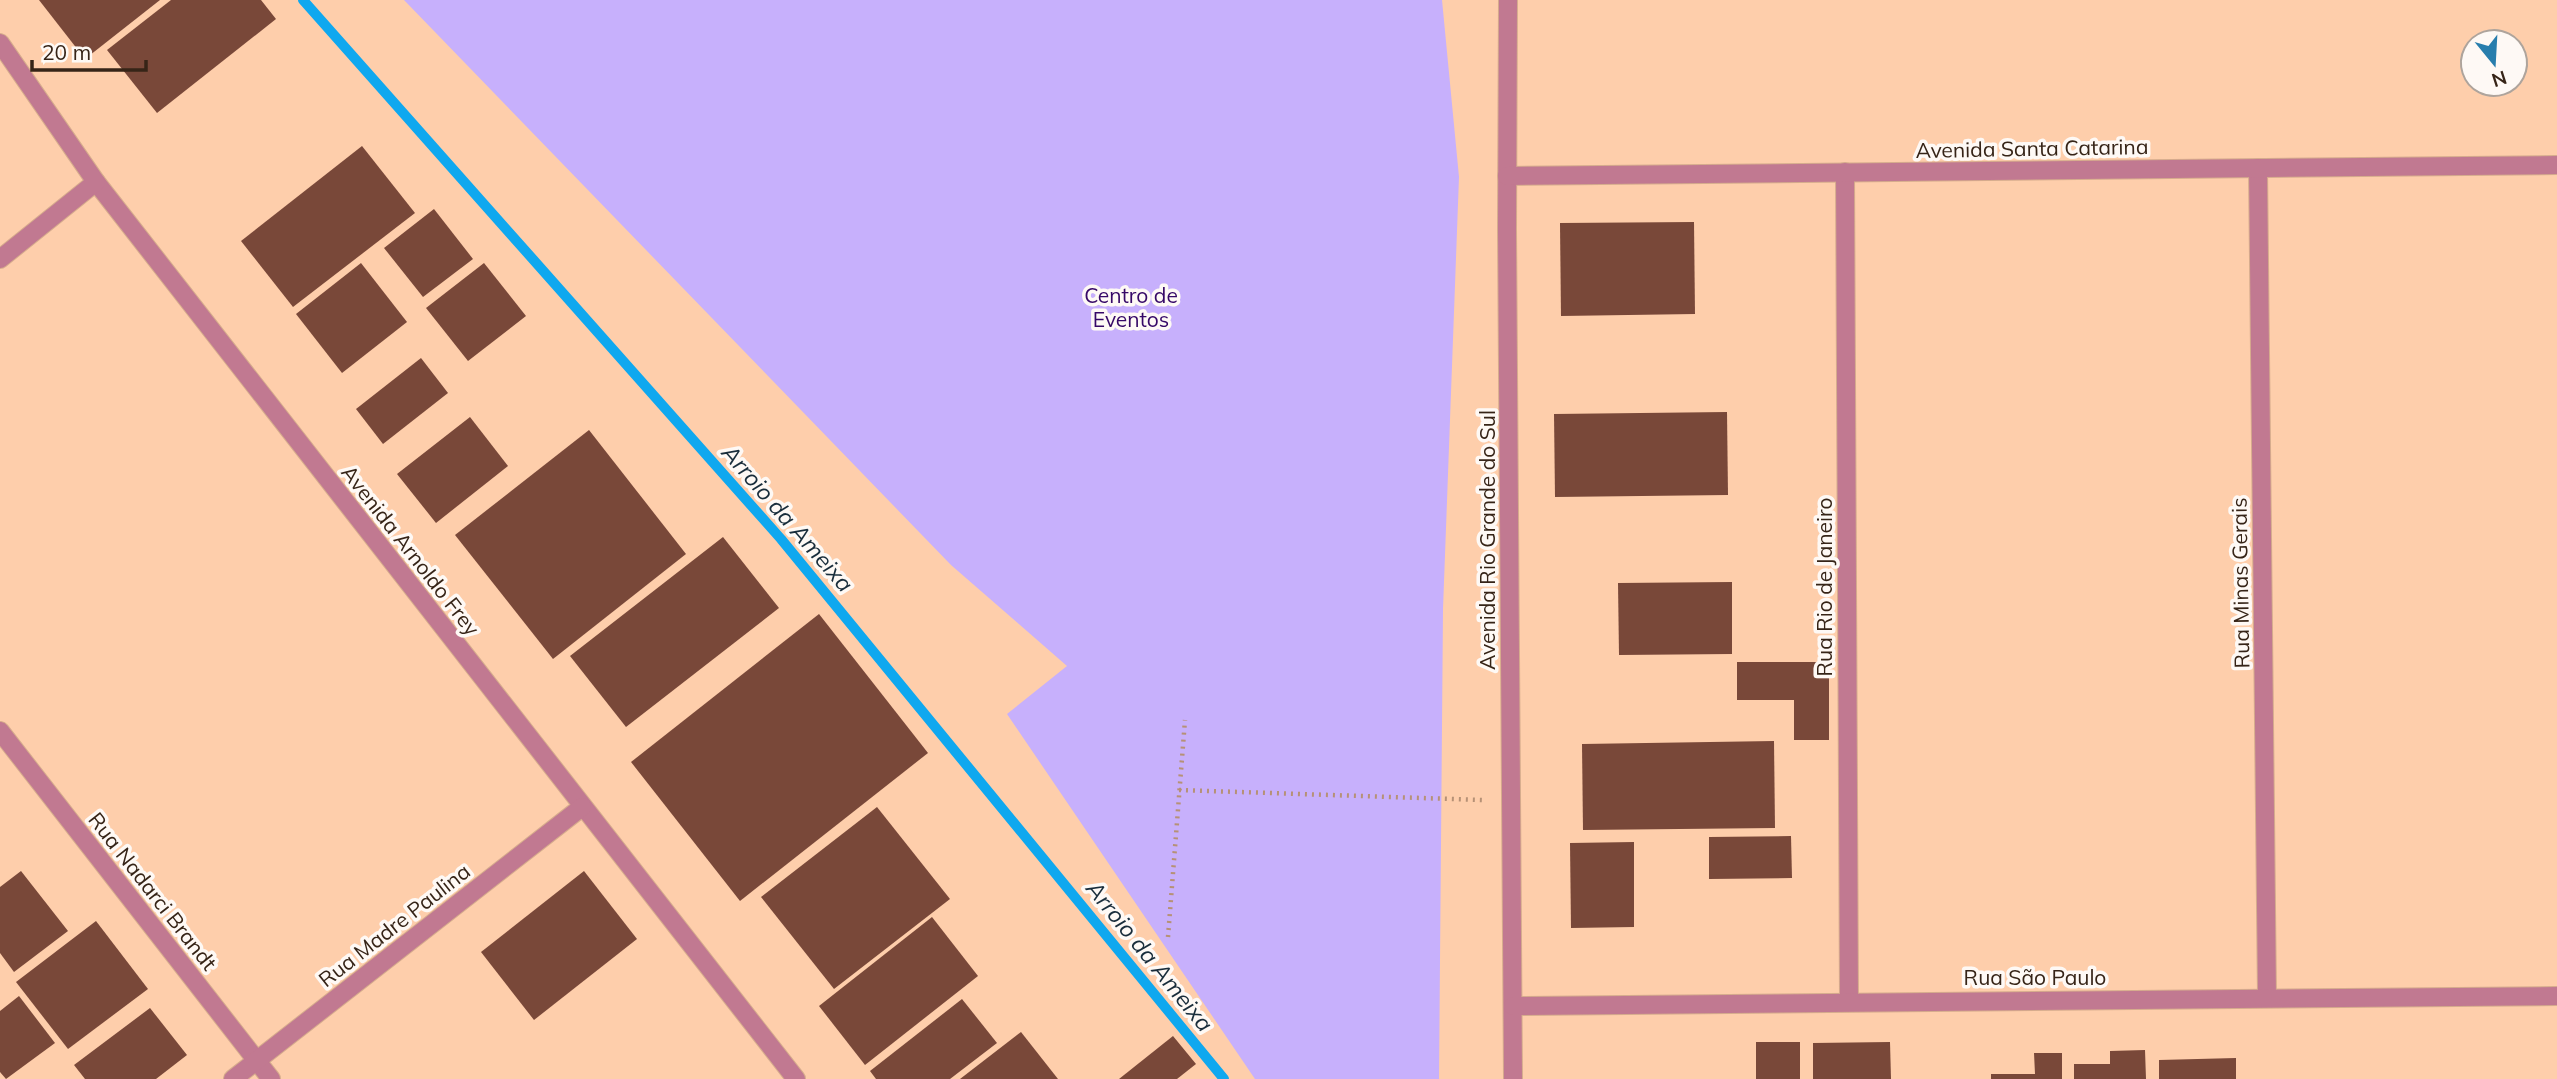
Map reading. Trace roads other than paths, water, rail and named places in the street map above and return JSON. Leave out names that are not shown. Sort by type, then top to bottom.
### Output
[{"type":"street","name":"Avenida Rio Grande do Sul","points":[[1508,0],[1513,1079]]},
{"type":"street","name":"Avenida Arnoldo Frey","points":[[0,43],[96,183],[796,1079]]},
{"type":"street","name":"Avenida Santa Catarina","points":[[1507,176],[2557,165]]},
{"type":"street","name":"Rua Minas Gerais","points":[[2258,168],[2267,998]]},
{"type":"street","name":"Rua Rio de Janeiro","points":[[1845,172],[1849,1001]]},
{"type":"street","points":[[0,259],[96,183]]},
{"type":"street","name":"Rua Nadarci Brandt","points":[[0,731],[271,1079]]},
{"type":"street","name":"Rua Madre Paulina","points":[[233,1079],[582,807]]},
{"type":"street","name":"Rua São Paulo","points":[[1513,1006],[2557,996]]},
{"type":"waterway","name":"Arroio da Ameixa","points":[[303,0],[781,539],[1224,1079]]},
{"type":"park label","name":"Centro de Eventos","points":[[1131,307]]}]
